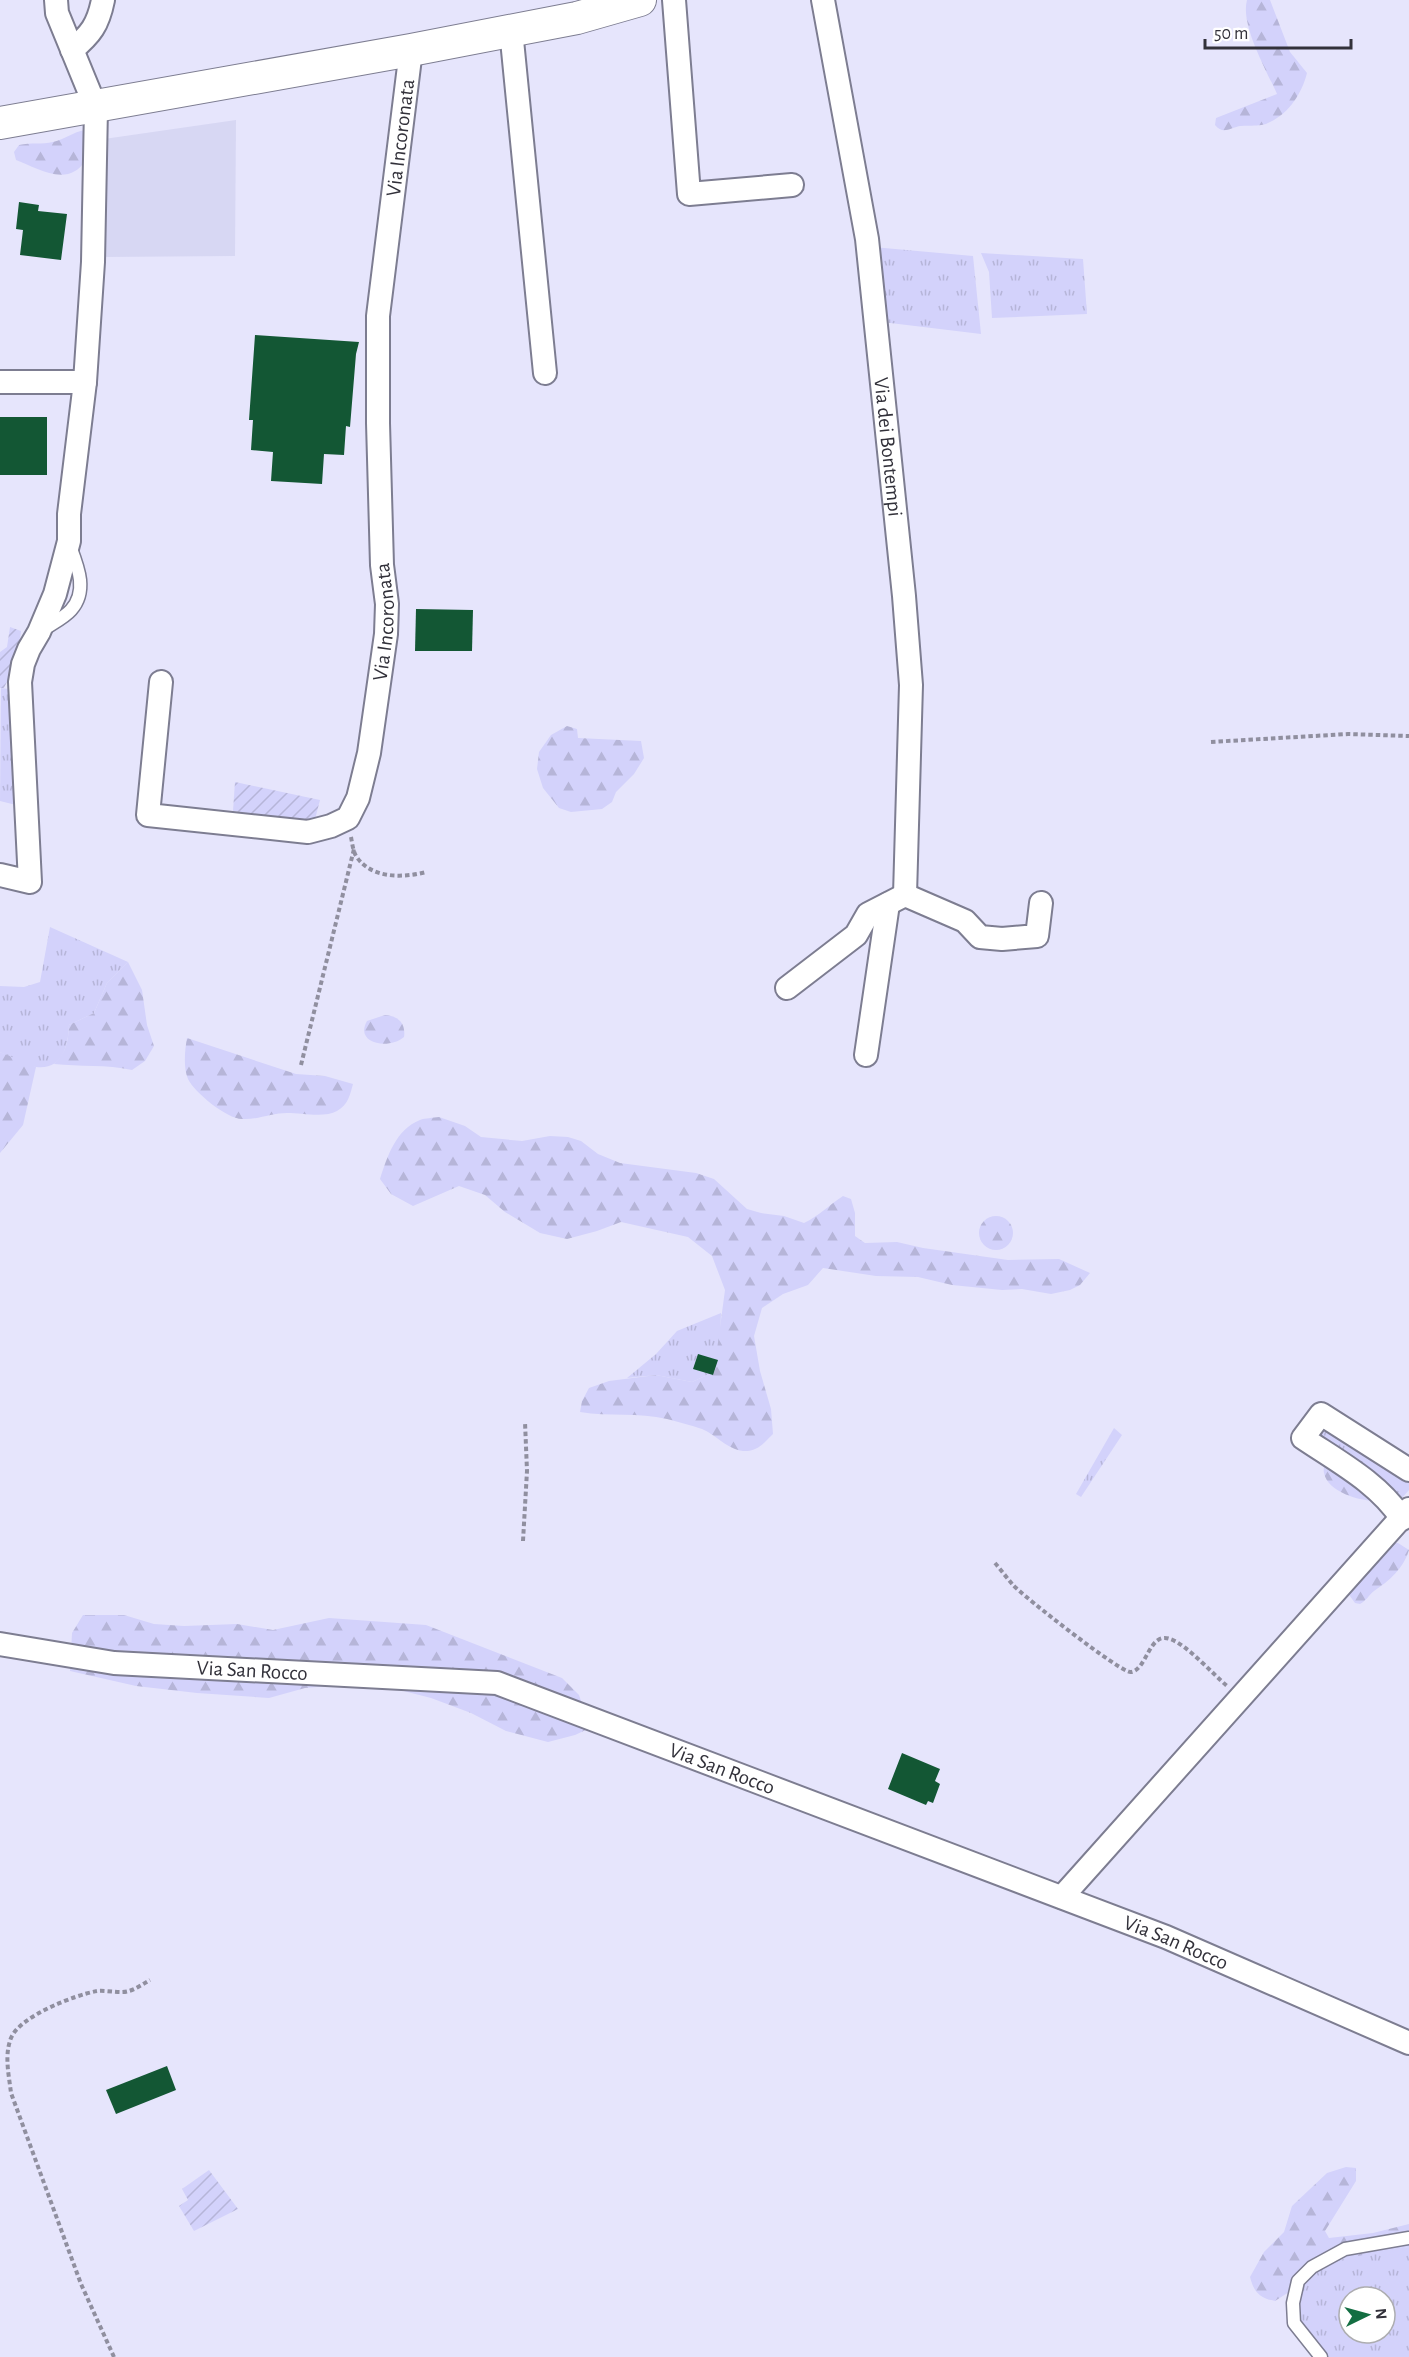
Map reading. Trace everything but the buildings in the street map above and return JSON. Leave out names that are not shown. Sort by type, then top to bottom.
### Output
[{"type":"main road","name":"Via Incoronata","points":[[0,123],[96,108],[411,50],[577,18],[640,0]]},
{"type":"street","points":[[72,50],[88,36],[99,20],[103,0]]},
{"type":"street","points":[[674,0],[689,194],[792,185]]},
{"type":"street","name":"Via dei Bontempi","points":[[823,0],[867,239],[911,685],[897,900],[866,1055]]},
{"type":"street","points":[[0,875],[30,882],[20,682],[23,664],[55,594],[69,541],[69,514],[85,382],[93,262],[96,108],[55,4]]},
{"type":"street","points":[[511,30],[545,373]]},
{"type":"street","name":"Via Incoronata","points":[[348,818],[358,798],[369,753],[386,634],[387,604],[382,565],[378,434],[378,316],[411,50]]},
{"type":"street","points":[[0,382],[85,382]]},
{"type":"street","points":[[161,682],[148,815],[308,832],[331,826],[348,818]]},
{"type":"street","points":[[787,988],[856,935],[868,914],[897,900],[965,921],[980,937],[1002,939],[1037,936],[1041,903]]},
{"type":"street","points":[[1062,1898],[1405,1514],[1350,1469],[1303,1438],[1321,1414],[1409,1470]]},
{"type":"street","name":"Via San Rocco","points":[[0,1644],[114,1663],[497,1683],[1166,1937],[1409,2043]]},
{"type":"lane","points":[[1321,2357],[1294,2323],[1293,2302],[1299,2281],[1312,2267],[1345,2249],[1409,2238]]},
{"type":"path","points":[[1211,742],[1348,734],[1409,736]]},
{"type":"path","points":[[348,818],[355,855],[370,868],[390,876],[411,876],[426,872]]},
{"type":"path","points":[[301,1065],[354,849]]},
{"type":"path","points":[[523,1541],[527,1471],[525,1422]]},
{"type":"path","points":[[995,1563],[1014,1586],[1108,1660],[1127,1672],[1133,1672],[1139,1667],[1155,1643],[1162,1638],[1168,1638],[1181,1645],[1241,1698]]},
{"type":"path","points":[[114,2357],[81,2284],[15,2103],[6,2060],[11,2037],[32,2017],[64,2000],[85,1993],[102,1990],[128,1992],[150,1980]]},
{"type":"shaded area","points":[[236,120],[235,256],[103,257],[104,139]]},
{"type":"green space","points":[[1247,0],[1270,0],[1290,52],[1307,73],[1294,102],[1276,119],[1262,125],[1221,130],[1215,125],[1216,118],[1277,94],[1251,35],[1247,22]]},
{"type":"green space","points":[[85,130],[88,157],[75,171],[61,175],[53,174],[16,160],[14,152],[19,145],[53,142]]},
{"type":"green space","points":[[873,247],[973,256],[981,334],[882,322]]},
{"type":"green space","points":[[981,253],[1083,259],[1087,314],[992,318],[989,272]]},
{"type":"green space","points":[[10,627],[21,631],[20,638],[10,674],[4,688],[0,688],[0,652],[7,647]]},
{"type":"green space","points":[[1,688],[9,689],[16,805],[0,801]]},
{"type":"green space","points":[[567,726],[577,729],[578,738],[641,741],[644,758],[634,774],[616,792],[612,802],[602,809],[571,812],[559,808],[543,788],[537,769],[539,752],[551,735]]},
{"type":"green space","points":[[235,782],[320,800],[314,823],[233,811]]},
{"type":"green space","points":[[50,927],[128,962],[107,983],[94,1013],[69,1025],[65,1048],[58,1061],[45,1067],[36,1067],[0,1052],[0,986],[24,987],[40,982]]},
{"type":"green space","points":[[128,962],[142,990],[147,1025],[154,1046],[145,1061],[132,1070],[54,1064],[66,1046],[69,1025],[94,1013],[107,983]]},
{"type":"green space","points":[[385,1015],[400,1021],[404,1028],[404,1037],[390,1043],[375,1043],[365,1035],[364,1029],[367,1021]]},
{"type":"green space","points":[[187,1038],[296,1074],[325,1076],[353,1084],[350,1096],[341,1109],[332,1113],[313,1115],[287,1113],[259,1118],[236,1118],[212,1104],[191,1084],[186,1074],[185,1064]]},
{"type":"green space","points":[[0,1052],[36,1067],[23,1125],[0,1153]]},
{"type":"green space","points":[[439,1117],[465,1126],[481,1137],[522,1141],[550,1136],[568,1137],[581,1141],[598,1154],[620,1163],[696,1173],[714,1179],[747,1209],[784,1216],[804,1223],[843,1196],[851,1199],[855,1213],[855,1236],[865,1243],[897,1242],[1008,1260],[1059,1259],[1090,1273],[1080,1285],[1070,1290],[1051,1294],[1022,1289],[1002,1290],[952,1285],[918,1277],[876,1276],[823,1268],[808,1285],[783,1294],[762,1308],[754,1336],[760,1371],[771,1409],[773,1434],[756,1448],[748,1451],[737,1450],[702,1429],[667,1419],[580,1412],[582,1401],[589,1388],[609,1381],[656,1375],[692,1382],[714,1372],[725,1290],[712,1256],[688,1237],[621,1222],[567,1239],[540,1233],[505,1212],[485,1195],[459,1186],[413,1206],[391,1194],[380,1179],[389,1153],[405,1130],[420,1120]]},
{"type":"green space","points":[[996,1216],[1008,1221],[1013,1233],[1008,1245],[996,1250],[984,1245],[979,1233],[984,1221]]},
{"type":"green space","points":[[721,1313],[720,1342],[714,1372],[692,1382],[656,1375],[627,1378],[656,1354],[677,1331]]},
{"type":"green space","points":[[1321,1426],[1409,1483],[1409,1490],[1402,1498],[1317,1437]]},
{"type":"green space","points":[[1114,1428],[1122,1435],[1081,1497],[1076,1494]]},
{"type":"green space","points":[[1325,1458],[1379,1501],[1356,1498],[1332,1486],[1324,1473]]},
{"type":"green space","points":[[1393,1543],[1398,1543],[1409,1550],[1404,1563],[1364,1601],[1360,1604],[1355,1603],[1347,1592]]},
{"type":"green space","points":[[83,1615],[124,1615],[154,1624],[184,1626],[237,1624],[273,1630],[329,1618],[426,1625],[562,1678],[579,1695],[590,1728],[575,1735],[548,1742],[506,1731],[471,1713],[431,1698],[364,1683],[305,1688],[269,1698],[136,1686],[70,1671],[72,1633]]},
{"type":"green space","points":[[1346,2167],[1356,2168],[1356,2181],[1325,2231],[1329,2238],[1373,2233],[1409,2224],[1409,2248],[1403,2247],[1338,2260],[1295,2279],[1289,2292],[1275,2301],[1261,2296],[1253,2287],[1250,2277],[1264,2252],[1284,2232],[1292,2206],[1327,2173]]},
{"type":"green space","points":[[209,2170],[238,2209],[194,2231],[179,2206],[188,2200],[182,2189]]},
{"type":"green space","points":[[1403,2247],[1409,2248],[1409,2357],[1325,2357],[1295,2319],[1296,2299],[1303,2283],[1326,2265],[1358,2255]]}]
